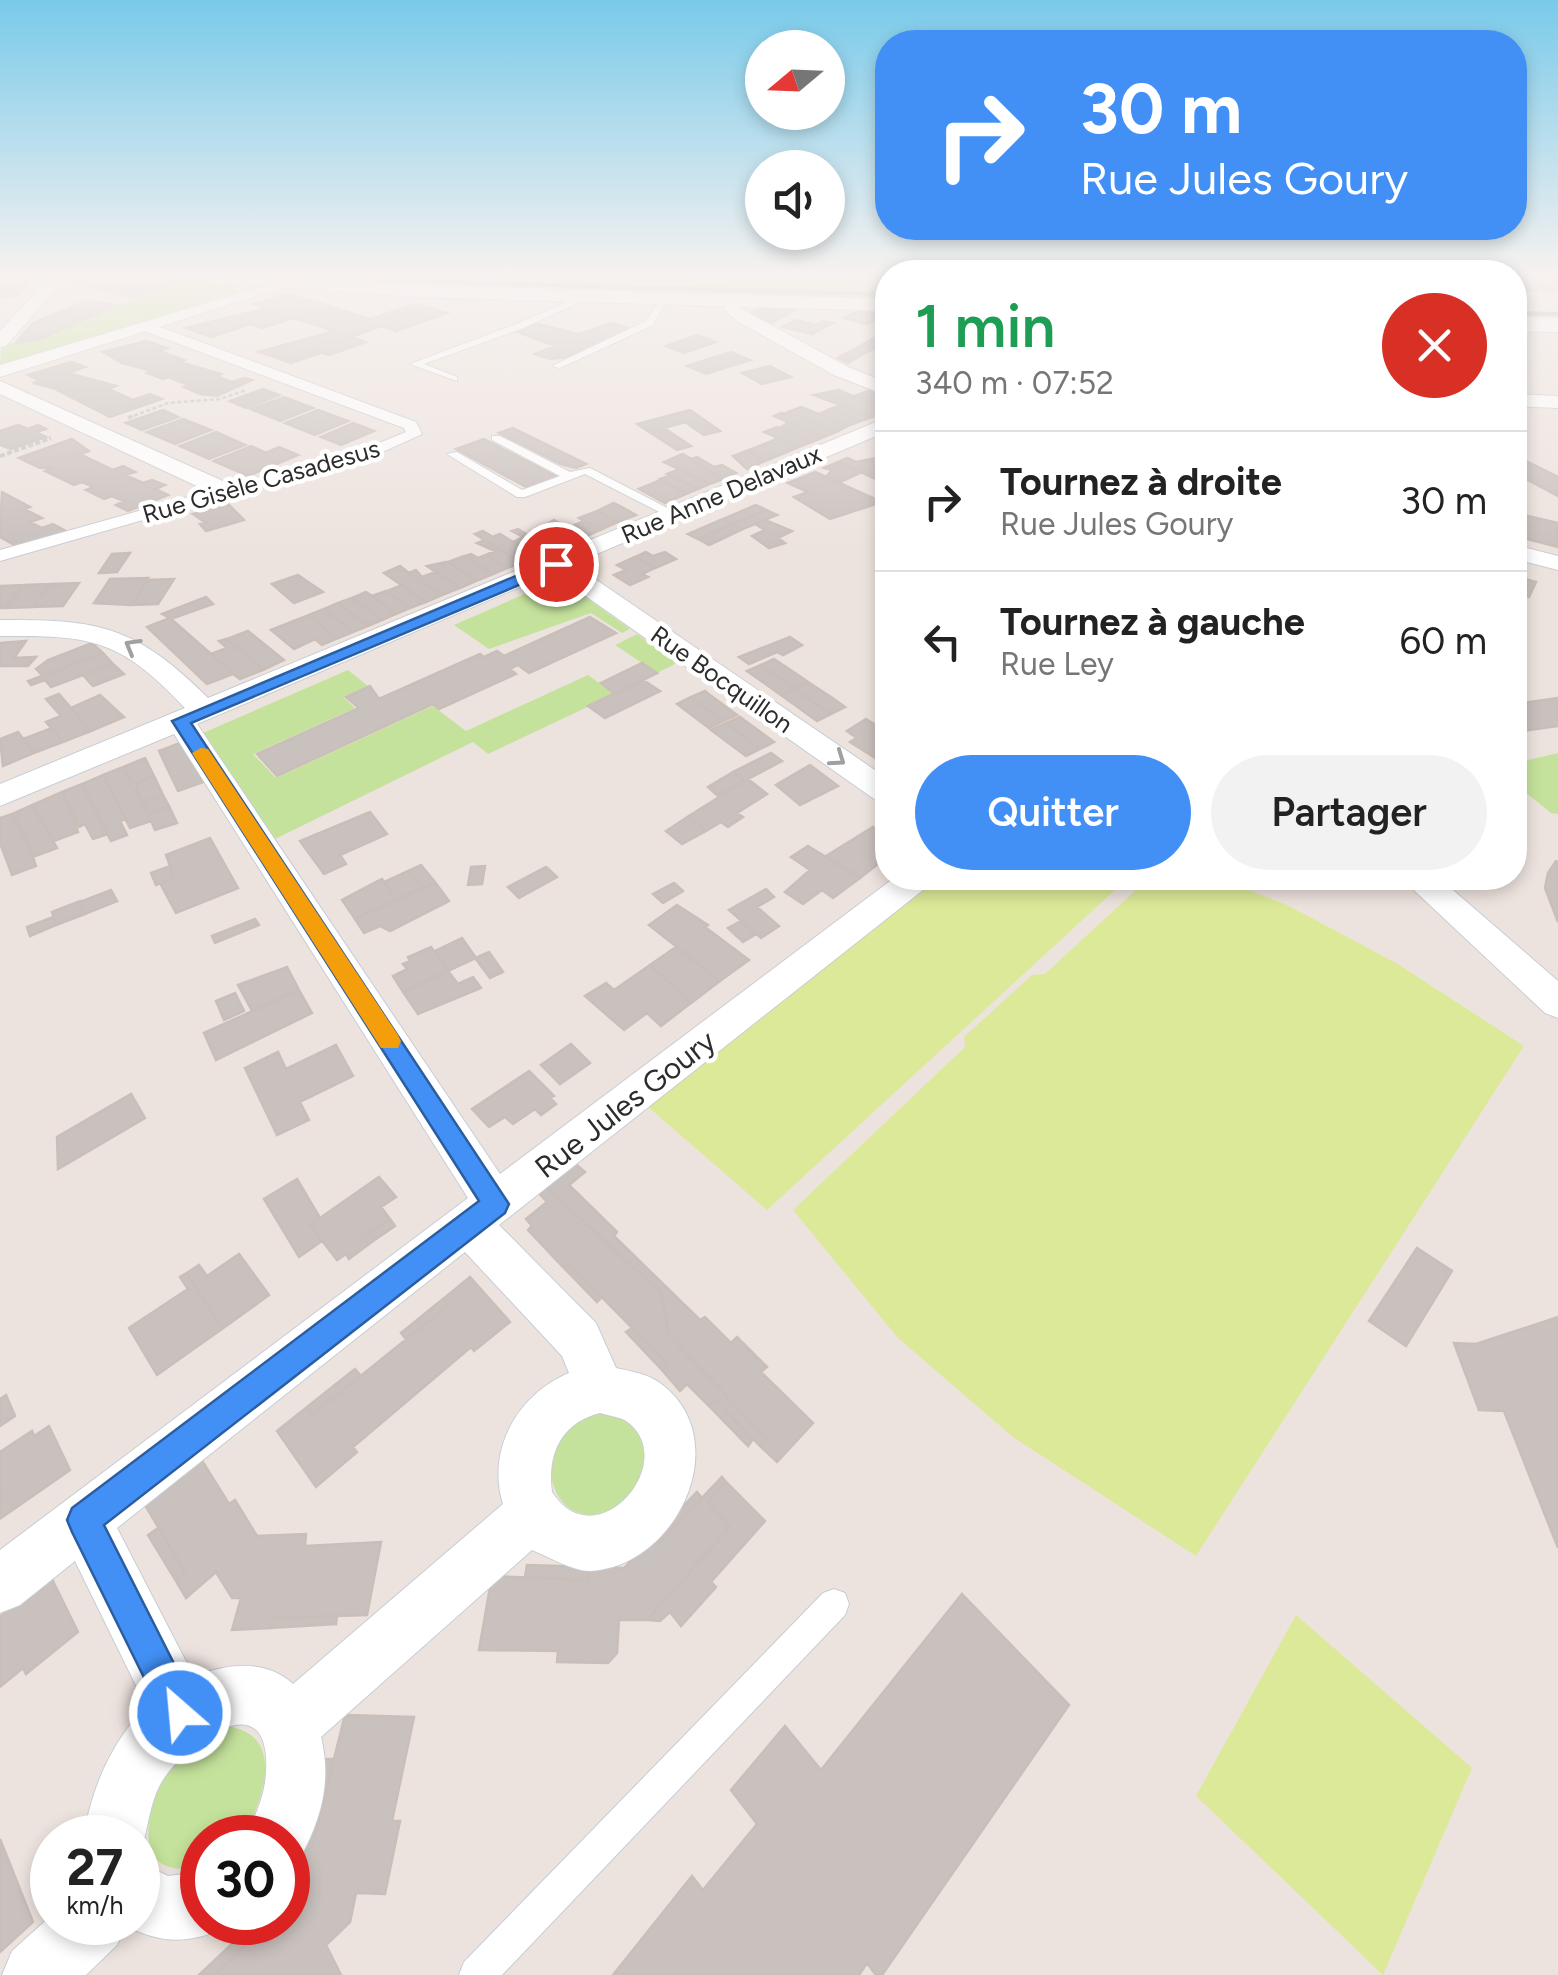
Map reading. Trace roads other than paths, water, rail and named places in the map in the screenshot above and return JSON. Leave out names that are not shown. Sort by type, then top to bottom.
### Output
[{"type":"street","name":"Rue Gisèle Casadesus","points":[[0,556],[414,434],[411,425],[255,367]]},
{"type":"street","points":[[834,367],[875,385]]},
{"type":"street","points":[[0,387],[226,491]]},
{"type":"street","points":[[1527,401],[1558,402]]},
{"type":"street","name":"Rue Anne Delavaux","points":[[0,796],[875,429]]},
{"type":"street","points":[[1527,555],[1558,563]]},
{"type":"street","name":"Rue Bocquillon","points":[[556,564],[875,785]]},
{"type":"street","points":[[0,628],[73,628],[126,641],[146,654],[192,716],[483,1215],[580,1340],[600,1388]]},
{"type":"street","name":"Rue Jules Goury","points":[[0,1586],[901,890]]},
{"type":"street","points":[[1431,890],[1558,1003]]},
{"type":"street","points":[[600,1388],[636,1394],[661,1418],[672,1454],[664,1493],[638,1526],[601,1542],[563,1538],[534,1513],[526,1495],[524,1473],[534,1432],[563,1401],[600,1388]]},
{"type":"street","points":[[289,1726],[534,1513]]},
{"type":"street","points":[[84,1520],[180,1713]]},
{"type":"street","points":[[118,1815],[130,1774],[144,1750],[180,1713],[223,1694],[244,1693],[278,1710],[297,1748],[298,1774],[287,1815]]},
{"type":"street","points":[[36,1975],[69,1945]]},
{"type":"lane","points":[[423,367],[453,379]]},
{"type":"lane","points":[[496,438],[569,476]]},
{"type":"lane","points":[[452,454],[521,494],[586,470],[672,514]]},
{"type":"lane","points":[[478,1975],[834,1604]]}]
